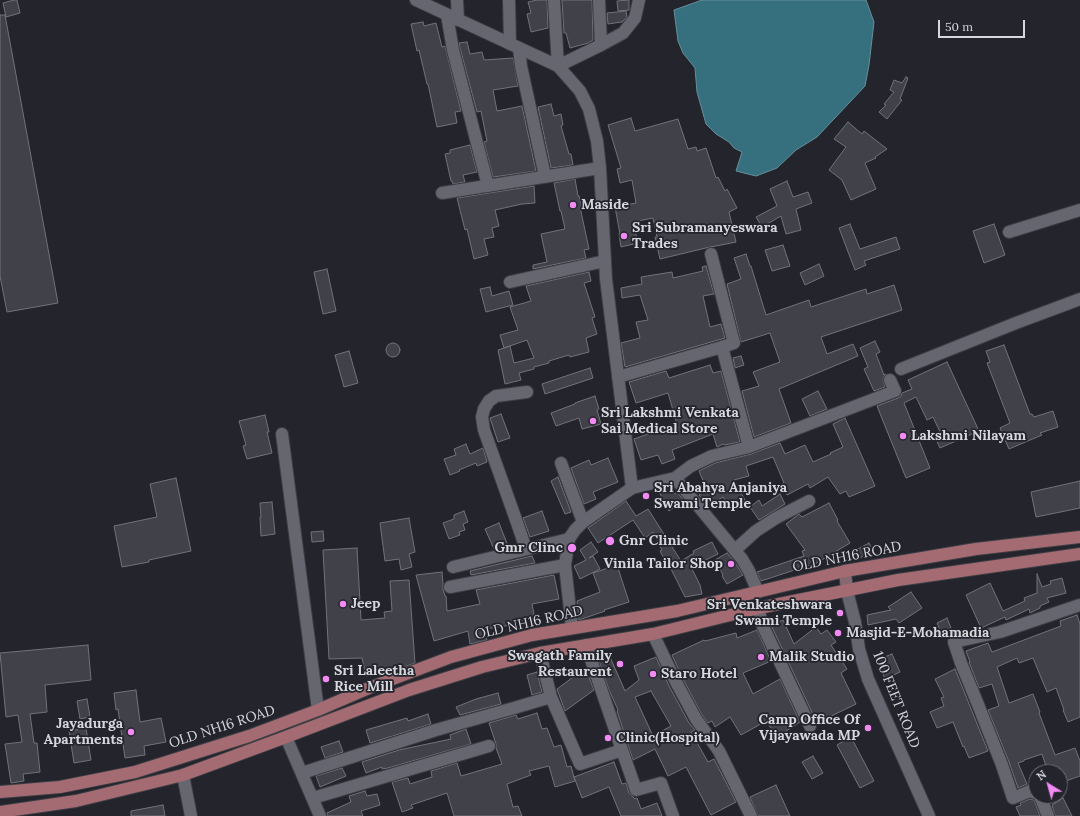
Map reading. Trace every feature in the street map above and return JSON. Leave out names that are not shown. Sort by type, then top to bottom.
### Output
[{"type":"main road","name":"OLD NH16 ROAD","points":[[0,792],[60,787],[135,772],[249,736],[451,657],[532,635],[677,611],[845,571],[976,549],[1080,537]]},
{"type":"main road","points":[[0,812],[76,801],[183,775],[409,690],[482,667],[540,653],[653,634],[759,608],[898,580],[1080,554]]},
{"type":"main road","points":[[845,571],[847,591]]},
{"type":"street","points":[[416,0],[428,3],[453,17],[558,66],[580,91],[589,109],[597,141],[605,261],[632,488]]},
{"type":"street","points":[[457,0],[453,17],[453,50],[488,186]]},
{"type":"street","points":[[508,0],[514,46],[521,66],[545,176]]},
{"type":"street","points":[[554,0],[558,66]]},
{"type":"street","points":[[599,0],[601,46]]},
{"type":"street","points":[[558,66],[601,46],[623,33],[635,18],[639,0]]},
{"type":"street","points":[[442,193],[600,168]]},
{"type":"street","points":[[1009,232],[1080,210]]},
{"type":"street","points":[[618,377],[734,343],[711,254]]},
{"type":"street","points":[[510,282],[605,261]]},
{"type":"street","points":[[901,369],[1080,299]]},
{"type":"street","points":[[722,347],[749,447]]},
{"type":"street","points":[[572,628],[564,565],[569,539],[574,530],[583,522],[632,488],[675,478],[691,466],[712,456],[749,447],[895,391],[890,380]]},
{"type":"street","points":[[526,549],[484,430],[482,417],[484,409],[489,401],[496,396],[528,392]]},
{"type":"street","points":[[282,434],[318,710]]},
{"type":"street","points":[[561,463],[583,522]]},
{"type":"street","points":[[675,478],[742,559],[758,592]]},
{"type":"street","points":[[735,550],[756,531],[771,521],[809,502]]},
{"type":"street","points":[[452,567],[569,539]]},
{"type":"street","points":[[450,586],[564,565]]},
{"type":"street","name":"100 FEET ROAD","points":[[847,591],[855,622],[859,649],[868,679],[929,816]]},
{"type":"street","points":[[1028,792],[1013,798],[1002,765],[954,642],[1000,632],[1080,605]]},
{"type":"street","points":[[759,608],[761,622],[810,726]]},
{"type":"street","points":[[653,634],[696,719],[719,751],[751,816]]},
{"type":"street","points":[[586,645],[636,790],[661,783],[673,816]]},
{"type":"street","points":[[540,653],[551,697],[580,764],[622,750]]},
{"type":"street","points":[[302,773],[436,730],[551,697]]},
{"type":"street","points":[[286,737],[320,816]]},
{"type":"street","points":[[313,798],[488,746]]},
{"type":"street","points":[[183,775],[191,816]]},
{"type":"street","points":[[1043,804],[1048,816]]},
{"type":"water","points":[[702,0],[866,0],[874,22],[865,86],[817,137],[796,150],[777,168],[756,176],[736,171],[742,152],[734,148],[729,142],[716,134],[706,124],[697,92],[695,68],[683,53],[678,41],[674,10]]},
{"type":"building","points":[[17,0],[20,13],[6,17],[3,3]]},
{"type":"building","points":[[547,0],[548,28],[531,32],[527,14],[531,13],[528,2]]},
{"type":"building","points":[[562,0],[592,0],[593,40],[570,48],[566,33],[564,33]]},
{"type":"building","points":[[629,0],[629,10],[618,11],[617,1]]},
{"type":"building","points":[[626,11],[627,17],[622,22],[608,24],[607,13]]},
{"type":"building","points":[[0,15],[5,15],[58,303],[7,312],[0,276]]},
{"type":"building","points":[[423,22],[424,26],[436,23],[442,47],[445,46],[461,111],[455,112],[457,123],[437,127],[428,84],[419,50],[417,51],[411,24]]},
{"type":"building","points":[[467,42],[470,54],[482,52],[484,60],[513,58],[518,86],[493,90],[497,111],[522,106],[536,171],[493,177],[484,142],[487,141],[481,111],[477,112],[459,43]]},
{"type":"building","points":[[906,77],[908,78],[900,99],[902,100],[887,119],[879,112],[886,105],[884,104],[894,92],[890,90],[894,80],[902,83]]},
{"type":"building","points":[[551,104],[554,116],[561,114],[563,125],[561,126],[569,154],[571,154],[573,165],[551,168],[538,107]]},
{"type":"building","points":[[631,118],[635,131],[678,119],[688,149],[696,147],[697,151],[706,148],[716,178],[718,177],[725,191],[727,189],[737,208],[729,212],[736,242],[660,259],[655,237],[657,237],[653,218],[633,222],[638,243],[621,247],[615,207],[636,203],[632,180],[620,183],[617,169],[621,168],[608,125]]},
{"type":"building","points":[[848,122],[862,134],[864,131],[887,149],[875,157],[876,158],[865,163],[876,189],[851,200],[842,180],[829,170],[846,147],[834,139]]},
{"type":"building","points":[[470,145],[477,172],[463,175],[465,182],[453,184],[445,154],[450,153],[450,150]]},
{"type":"building","points":[[575,179],[578,196],[582,207],[580,207],[589,249],[584,250],[586,258],[533,269],[533,265],[547,262],[541,234],[565,229],[554,183]]},
{"type":"building","points":[[787,181],[793,197],[808,192],[812,203],[796,209],[801,230],[786,234],[781,216],[762,227],[756,217],[777,206],[770,189]]},
{"type":"building","points":[[534,186],[535,203],[522,204],[495,210],[499,226],[492,228],[494,237],[484,239],[488,255],[474,259],[467,229],[465,230],[457,198]]},
{"type":"building","points":[[850,224],[860,249],[896,237],[900,249],[864,261],[866,265],[855,270],[839,228]]},
{"type":"building","points":[[994,224],[1005,255],[984,263],[973,231]]},
{"type":"building","points":[[783,245],[790,266],[772,271],[765,250]]},
{"type":"building","points":[[746,254],[766,315],[809,300],[811,307],[866,289],[867,294],[894,285],[902,310],[821,337],[827,354],[853,344],[858,356],[779,389],[791,423],[754,437],[742,391],[759,386],[753,372],[780,362],[770,333],[741,342],[727,284],[741,279],[734,258]]},
{"type":"building","points":[[819,264],[824,276],[805,285],[800,273]]},
{"type":"building","points":[[706,266],[714,294],[703,296],[710,327],[721,324],[725,338],[625,367],[621,343],[640,338],[636,322],[648,320],[640,295],[622,298],[621,288],[642,284],[641,277],[672,272],[673,278],[703,271],[702,267]]},
{"type":"building","points":[[327,269],[336,311],[323,314],[314,272]]},
{"type":"building","points":[[589,272],[591,281],[584,283],[595,317],[592,318],[597,334],[586,338],[589,352],[570,357],[569,355],[549,361],[549,363],[534,367],[534,369],[519,373],[521,380],[505,384],[498,350],[504,348],[500,335],[518,330],[510,307],[531,301],[526,286]],"holes":[[[527,340],[534,358],[514,363],[510,346],[504,348]]]},
{"type":"building","points":[[490,287],[492,296],[509,291],[513,305],[486,312],[480,289]]},
{"type":"building","points":[[875,341],[880,352],[876,354],[884,375],[886,374],[883,380],[885,387],[874,391],[864,369],[868,367],[860,348]]},
{"type":"building","points":[[393,343],[398,345],[400,350],[398,355],[393,357],[388,355],[386,350],[388,345]]},
{"type":"building","points":[[1004,345],[1030,414],[1034,417],[1053,411],[1058,427],[1040,433],[1042,435],[1009,449],[1000,428],[1010,423],[987,363],[990,362],[986,351]]},
{"type":"building","points":[[349,351],[358,383],[344,387],[335,355]]},
{"type":"building","points":[[741,356],[744,365],[735,368],[733,358]]},
{"type":"building","points":[[947,362],[979,431],[940,448],[935,437],[941,434],[933,417],[927,420],[916,397],[904,403],[930,468],[906,478],[877,406],[898,398],[902,393],[912,389],[908,380]]},
{"type":"building","points":[[710,365],[713,373],[721,371],[740,442],[723,444],[717,447],[713,434],[672,450],[675,459],[662,464],[658,455],[641,460],[634,439],[677,424],[668,393],[636,403],[629,382],[666,371],[669,378]]},
{"type":"building","points":[[590,368],[593,378],[545,394],[542,384]]},
{"type":"building","points":[[818,391],[827,409],[810,416],[802,399]]},
{"type":"building","points":[[595,396],[601,424],[582,429],[579,418],[556,426],[551,413]]},
{"type":"building","points":[[501,414],[510,438],[498,442],[490,418]]},
{"type":"building","points":[[265,415],[272,453],[247,459],[243,446],[246,445],[239,421]]},
{"type":"building","points":[[845,418],[875,486],[849,497],[846,491],[840,494],[828,477],[810,488],[808,484],[787,495],[782,484],[784,483],[773,457],[746,466],[749,476],[734,480],[745,500],[730,508],[723,497],[708,506],[699,495],[707,490],[699,471],[715,463],[751,454],[780,443],[785,454],[805,445],[813,462],[831,454],[830,453],[843,447],[833,424]]},
{"type":"building","points":[[466,444],[470,454],[483,448],[487,462],[477,466],[476,463],[450,475],[444,459],[456,455],[454,449]]},
{"type":"building","points":[[608,458],[618,482],[593,492],[596,499],[584,504],[571,468],[589,460],[591,465]]},
{"type":"building","points":[[558,477],[571,512],[565,514],[551,481]]},
{"type":"building","points":[[176,478],[191,551],[149,560],[149,562],[122,567],[114,526],[157,517],[150,484]]},
{"type":"building","points":[[1080,481],[1080,508],[1036,517],[1031,492]]},
{"type":"building","points":[[670,487],[674,494],[677,492],[684,501],[669,511],[658,490]]},
{"type":"building","points":[[780,494],[785,504],[759,520],[750,507],[759,500],[762,506]]},
{"type":"building","points":[[626,501],[636,516],[648,509],[681,561],[694,553],[693,551],[712,542],[718,554],[691,567],[700,585],[702,594],[685,597],[668,563],[667,564],[660,551],[662,550],[653,532],[645,538],[633,520],[598,543],[588,528]]},
{"type":"building","points":[[272,502],[275,534],[261,536],[260,503]]},
{"type":"building","points":[[829,503],[838,520],[837,521],[850,543],[810,567],[810,565],[761,581],[757,572],[804,556],[802,551],[805,550],[786,524],[799,514],[802,517]]},
{"type":"building","points":[[464,511],[468,522],[463,524],[465,530],[459,532],[460,535],[449,539],[443,523],[454,519],[454,515]]},
{"type":"building","points":[[542,511],[549,531],[530,537],[523,518]]},
{"type":"building","points":[[409,518],[415,552],[409,554],[412,567],[401,570],[399,559],[385,561],[380,523]]},
{"type":"building","points":[[499,523],[508,546],[494,549],[485,529]]},
{"type":"building","points":[[323,531],[324,541],[312,542],[311,532]]},
{"type":"building","points":[[591,542],[598,552],[589,558],[593,556],[600,569],[580,579],[574,566],[586,560],[580,550]]},
{"type":"building","points":[[869,543],[873,551],[860,558],[856,550]]},
{"type":"building","points":[[357,548],[361,620],[385,618],[384,612],[392,611],[390,581],[409,580],[415,663],[390,672],[366,676],[362,658],[329,659],[323,550]]},
{"type":"building","points":[[727,553],[743,575],[727,584],[715,560]]},
{"type":"building","points":[[532,556],[535,563],[471,575],[470,571]]},
{"type":"building","points":[[617,565],[629,602],[579,620],[577,601],[600,592],[593,573]]},
{"type":"building","points":[[442,572],[447,611],[480,604],[476,590],[554,575],[559,599],[532,604],[535,619],[512,623],[512,625],[484,629],[487,640],[470,644],[468,631],[434,641],[416,575]]},
{"type":"building","points":[[1037,574],[1042,587],[1051,584],[1050,581],[1062,578],[1066,593],[1047,598],[1049,602],[1030,613],[1029,609],[1006,620],[1005,617],[981,628],[966,595],[990,583],[1003,611],[1025,601],[1024,598],[1037,593]]},
{"type":"building","points":[[911,592],[922,608],[899,623],[896,619],[868,625],[867,615],[891,610],[888,607]]},
{"type":"building","points":[[1077,615],[1080,624],[1080,717],[1068,722],[1056,688],[1047,692],[1033,658],[1019,663],[1017,658],[997,667],[1009,703],[1033,694],[1055,755],[1075,748],[1080,761],[1080,776],[1068,780],[1068,764],[1045,764],[1042,754],[1018,763],[1027,784],[1018,788],[988,710],[999,706],[992,684],[979,688],[966,651],[988,643],[992,652],[1061,626],[1060,621]]},
{"type":"building","points":[[947,618],[951,628],[941,632],[937,623]]},
{"type":"building","points":[[783,620],[794,644],[816,627],[821,634],[827,630],[836,642],[831,645],[847,669],[841,673],[856,704],[817,723],[771,625]]},
{"type":"building","points":[[757,630],[771,661],[743,673],[753,694],[780,679],[800,722],[777,737],[766,721],[741,735],[730,717],[715,727],[712,721],[708,723],[702,715],[672,655],[704,640],[736,633],[737,638]]},
{"type":"building","points":[[88,645],[91,680],[45,685],[47,712],[30,714],[34,743],[37,743],[40,772],[23,774],[24,781],[11,783],[5,744],[22,742],[18,715],[6,717],[0,653]]},
{"type":"building","points":[[892,654],[900,672],[885,679],[877,660]]},
{"type":"building","points":[[610,657],[625,691],[639,680],[634,666],[656,657],[669,686],[689,723],[695,730],[691,732],[708,762],[714,759],[736,802],[711,815],[686,767],[668,776],[655,749],[633,760],[617,711],[618,710],[599,661]],"holes":[[[651,691],[671,726],[653,736],[635,697]]]},
{"type":"building","points":[[584,669],[594,690],[565,711],[557,689]]},
{"type":"building","points":[[955,669],[988,751],[969,758],[953,722],[937,728],[930,712],[944,706],[941,698],[944,697],[935,679]]},
{"type":"building","points":[[537,672],[542,692],[532,695],[527,675]]},
{"type":"building","name":"Jayadurga Apartments","points":[[136,690],[140,722],[161,718],[166,742],[144,746],[145,755],[125,758],[118,709],[116,710],[114,693]]},
{"type":"building","points":[[498,693],[501,704],[460,715],[456,707],[476,699]]},
{"type":"building","points":[[87,699],[90,717],[80,719],[77,701]]},
{"type":"building","points":[[537,713],[542,729],[547,728],[554,747],[561,745],[567,767],[571,766],[575,781],[555,787],[549,766],[529,771],[531,775],[507,784],[513,807],[518,806],[522,816],[454,816],[447,793],[411,805],[413,808],[402,812],[392,782],[408,778],[410,784],[432,777],[431,771],[457,763],[461,776],[502,764],[489,723],[516,715],[518,719]]},
{"type":"building","points":[[428,714],[431,724],[370,743],[366,730],[407,718],[408,721]]},
{"type":"building","points":[[86,728],[91,760],[74,763],[69,731]]},
{"type":"building","points":[[466,729],[471,744],[388,768],[382,769],[382,767],[366,773],[362,762],[399,750],[451,739],[450,735]]},
{"type":"building","points":[[851,737],[874,781],[860,788],[837,745]]},
{"type":"building","points":[[339,741],[343,752],[325,758],[321,747]]},
{"type":"building","points":[[813,756],[823,773],[812,779],[802,762]]},
{"type":"building","points":[[614,762],[622,784],[626,783],[629,793],[635,799],[637,798],[641,809],[657,803],[662,816],[621,816],[609,787],[582,798],[574,777]]},
{"type":"building","points":[[342,768],[346,776],[320,787],[316,776]]},
{"type":"building","points":[[776,785],[790,816],[758,816],[750,797]]},
{"type":"building","points":[[365,791],[367,796],[377,794],[380,805],[361,811],[363,816],[327,816],[327,813],[351,802],[349,796]]},
{"type":"building","points":[[1028,800],[1028,804],[1036,804],[1040,816],[1020,816],[1016,807],[1021,805],[1020,803]]},
{"type":"building","points":[[1066,804],[1072,816],[1055,816],[1052,805]]},
{"type":"building","points":[[163,805],[165,816],[131,816],[131,811]]},
{"type":"place","name":"Maside","points":[[573,205]]},
{"type":"place","name":"Sri Subramanyeswara Trades","points":[[624,236]]},
{"type":"place","name":"Sri Lakshmi Venkata Sai Medical Store","points":[[593,421]]},
{"type":"place","name":"Lakshmi Nilayam","points":[[903,436]]},
{"type":"place","name":"Sri Abahya Anjaniya Swami Temple","points":[[646,496]]},
{"type":"place","name":"Gnr Clinic","points":[[610,541]]},
{"type":"place","name":"Gmr Clinc","points":[[572,548]]},
{"type":"place","name":"Vinila Tailor Shop","points":[[731,564]]},
{"type":"place","name":"Jeep","points":[[343,604]]},
{"type":"place","name":"Sri Venkateshwara Swami Temple","points":[[840,613]]},
{"type":"place","name":"Masjid-E-Mohamadia","points":[[838,633]]},
{"type":"place","name":"Malik Studio","points":[[761,657]]},
{"type":"place","name":"Swagath Family Restaurent","points":[[620,664]]},
{"type":"place","name":"Staro Hotel","points":[[653,674]]},
{"type":"place","name":"Sri Laleetha Rice Mill","points":[[326,679]]},
{"type":"place","name":"Camp Office Of Vijayawada MP","points":[[868,728]]},
{"type":"place","name":"Jayadurga Apartments","points":[[131,732]]},
{"type":"place","name":"Clinic(Hospital)","points":[[608,738]]}]
